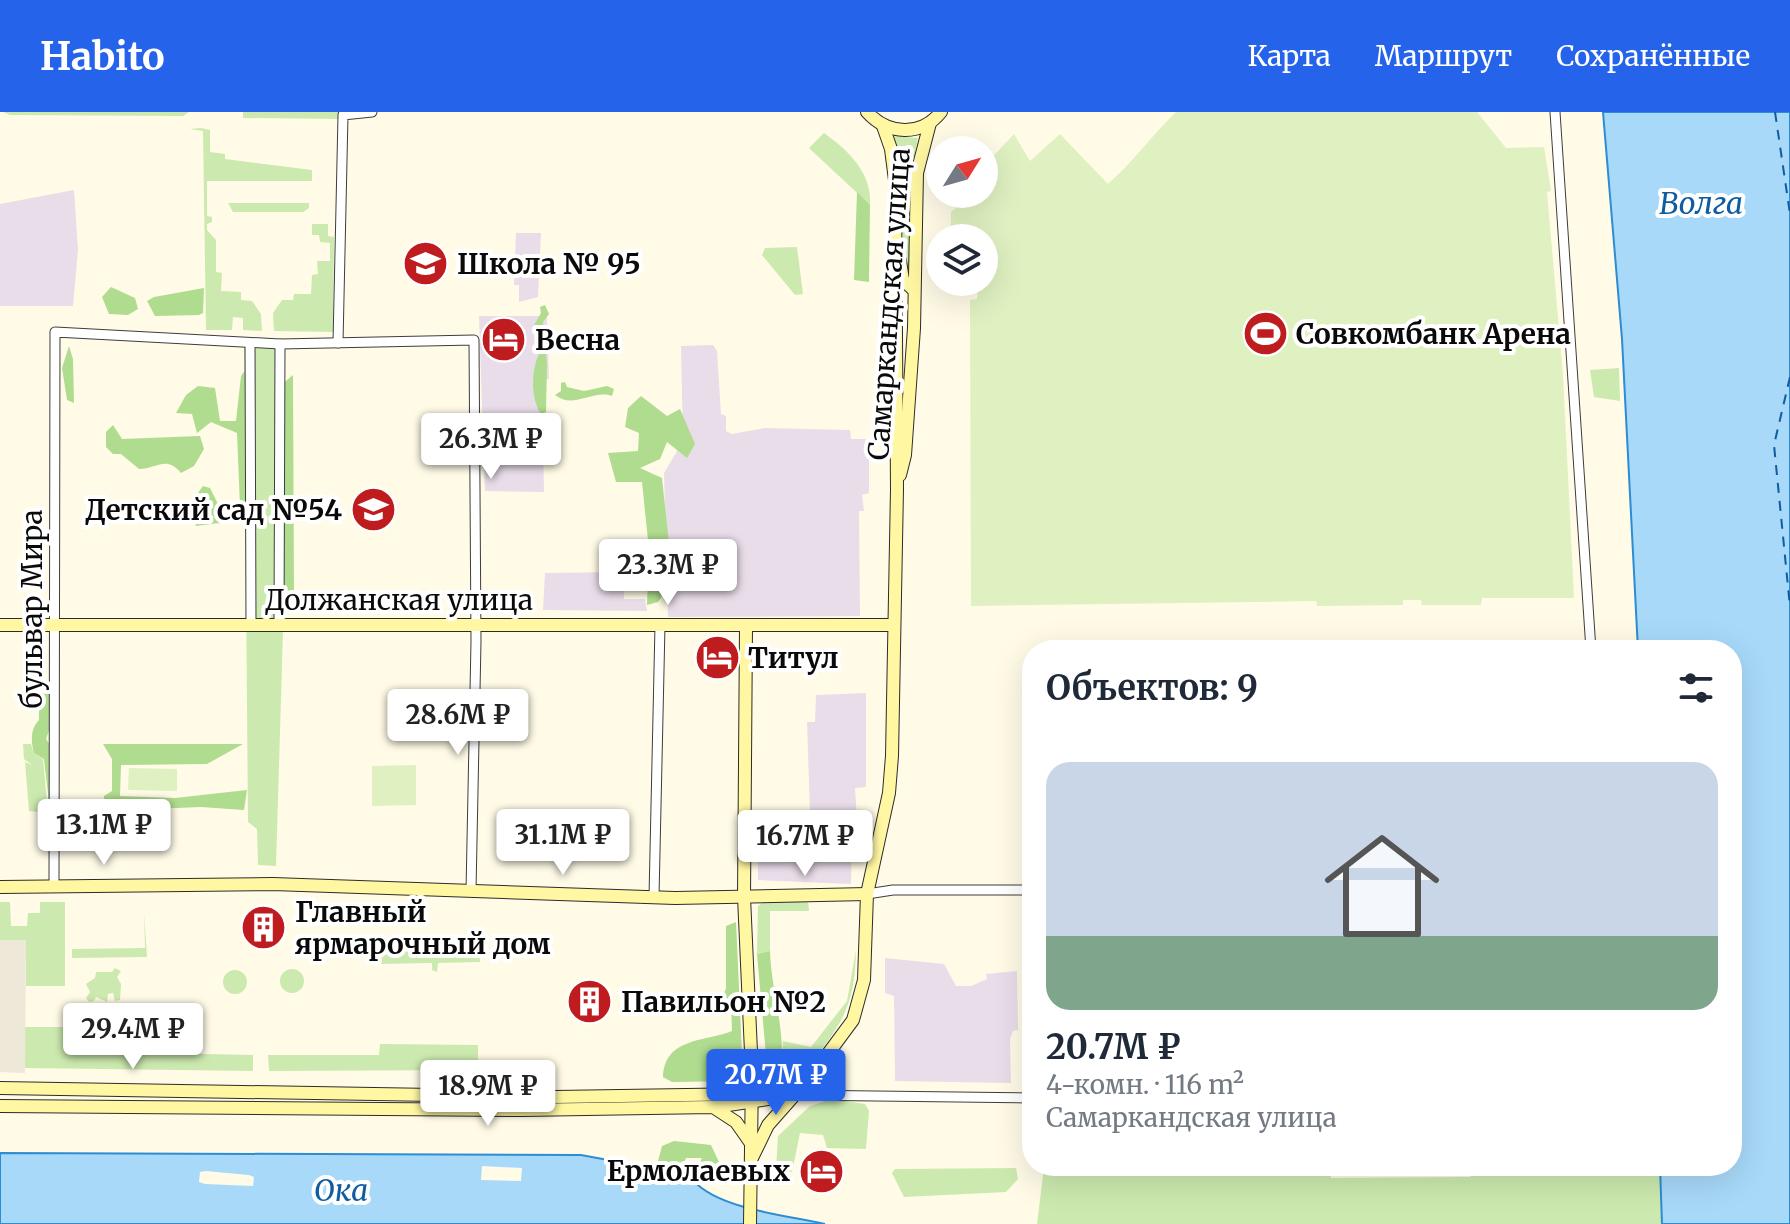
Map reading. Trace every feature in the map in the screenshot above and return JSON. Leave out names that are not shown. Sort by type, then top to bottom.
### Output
[{"type":"main road","points":[[867,112],[883,126],[907,131],[930,123],[941,112]]},
{"type":"main road","name":"Самаркандская улица","points":[[897,489],[906,440],[917,173],[930,123]]},
{"type":"main road","name":"Самаркандская улица","points":[[752,1158],[768,1125],[813,1074],[853,1020],[861,998],[867,894],[889,793],[897,489],[894,164],[883,126]]},
{"type":"main road","points":[[894,243],[903,280],[914,290]]},
{"type":"main road","name":"Должанская улица","points":[[0,625],[893,625]]},
{"type":"main road","points":[[746,626],[744,897],[751,1098],[750,1224]]},
{"type":"main road","points":[[0,887],[273,884],[654,897],[867,894]]},
{"type":"main road","points":[[0,1088],[555,1097],[751,1098],[794,1095]]},
{"type":"main road","points":[[0,1106],[505,1110],[713,1107],[751,1098]]},
{"type":"main road","points":[[713,1107],[736,1122],[750,1142]]},
{"type":"street","points":[[1555,112],[1590,640]]},
{"type":"street","points":[[338,343],[343,115],[372,113]]},
{"type":"street","name":"бульвар Мира","points":[[54,886],[55,332],[250,343]]},
{"type":"street","points":[[251,624],[250,343],[474,340],[475,624],[471,891]]},
{"type":"street","points":[[279,624],[280,344]]},
{"type":"street","points":[[654,897],[660,625]]},
{"type":"street","points":[[867,894],[893,890],[1022,890]]},
{"type":"street","points":[[813,1074],[830,1094]]},
{"type":"street","points":[[794,1095],[1022,1098]]},
{"type":"shaded area","points":[[74,190],[78,250],[73,306],[0,306],[0,204]]},
{"type":"shaded area","points":[[516,233],[541,233],[538,297],[519,302],[519,285],[514,285]]},
{"type":"shaded area","points":[[479,316],[547,316],[549,379],[542,380],[544,492],[485,491]]},
{"type":"shaded area","points":[[713,345],[717,351],[721,414],[726,416],[726,431],[732,434],[765,428],[850,430],[851,439],[869,439],[869,493],[862,495],[864,511],[859,511],[860,616],[668,617],[664,473],[683,441],[681,346]]},
{"type":"shaded area","points":[[624,572],[624,599],[645,599],[647,611],[543,610],[545,573]]},
{"type":"shaded area","points":[[866,693],[866,787],[855,788],[858,833],[852,834],[851,884],[758,880],[758,823],[804,822],[804,814],[810,813],[807,722],[815,722],[816,695]]},
{"type":"shaded area","points":[[0,940],[26,940],[25,1073],[0,1072]]},
{"type":"shaded area","points":[[885,958],[944,964],[956,986],[971,986],[987,979],[986,974],[1017,971],[1018,1030],[1013,1031],[1010,1039],[1011,1083],[895,1081],[894,996],[885,993]]},
{"type":"green space","points":[[3,112],[189,112],[183,116],[10,115]]},
{"type":"green space","points":[[243,112],[339,112],[339,119],[243,118]]},
{"type":"green space","name":"Совкомбанк Арена","points":[[1176,112],[1477,112],[1506,148],[1544,147],[1551,191],[1547,192],[1563,375],[1574,598],[1482,598],[1481,605],[1422,605],[1421,600],[1403,600],[1403,605],[1317,606],[1316,601],[971,606],[970,300],[977,299],[977,296],[998,296],[998,224],[951,224],[951,212],[955,208],[998,208],[998,151],[1014,134],[1030,161],[1060,134],[1108,184]]},
{"type":"green space","points":[[190,129],[210,130],[210,152],[225,154],[225,159],[312,170],[312,181],[207,181],[207,216],[212,217],[212,222],[207,224],[207,230],[216,240],[216,272],[222,273],[221,291],[241,292],[241,300],[252,301],[261,314],[262,331],[243,330],[243,318],[233,317],[232,330],[206,330],[203,131]]},
{"type":"green space","points":[[824,133],[842,147],[863,173],[870,193],[870,205],[809,148]]},
{"type":"green space","points":[[892,136],[918,138],[911,173],[909,274],[903,264],[901,172]]},
{"type":"green space","points":[[857,192],[870,205],[869,282],[854,280]]},
{"type":"green space","points":[[228,203],[309,203],[309,208],[303,212],[233,212]]},
{"type":"green space","points":[[312,224],[328,224],[328,236],[334,237],[333,332],[274,331],[273,313],[282,300],[293,300],[294,294],[311,294],[312,275],[318,274],[317,261],[330,261],[330,243],[320,242],[319,235],[312,235]]},
{"type":"green space","points":[[797,247],[803,294],[795,295],[762,255],[765,248]]},
{"type":"green space","points":[[111,287],[135,298],[138,309],[128,315],[109,314],[102,297]]},
{"type":"green space","points":[[204,288],[203,313],[199,315],[155,316],[147,301],[154,297]]},
{"type":"green space","points":[[545,305],[549,314],[543,322],[547,364],[546,412],[541,414],[533,382],[541,350],[533,327],[541,313],[540,307]]},
{"type":"green space","points":[[69,346],[73,359],[74,403],[67,400],[62,368]]},
{"type":"green space","points":[[244,346],[283,346],[283,631],[276,866],[258,865],[257,829],[248,822]]},
{"type":"green space","points":[[1619,368],[1620,401],[1594,397],[1590,370]]},
{"type":"green space","points":[[246,369],[252,519],[195,526],[203,513],[198,493],[203,486],[210,488],[220,508],[240,506],[237,433],[211,422],[197,433],[192,414],[176,413],[186,395],[198,386],[215,388],[220,421],[236,421],[241,376]]},
{"type":"green space","points":[[293,375],[294,595],[322,591],[317,614],[284,609],[281,385]]},
{"type":"green space","points":[[565,382],[567,387],[584,391],[607,386],[614,389],[612,396],[562,399],[555,395],[561,391],[561,383]]},
{"type":"green space","points":[[641,396],[667,416],[680,409],[695,444],[687,458],[667,442],[660,459],[640,468],[662,478],[671,562],[677,574],[658,602],[647,605],[649,550],[642,482],[616,482],[608,453],[638,451],[639,433],[625,427],[628,408]]},
{"type":"green space","points":[[113,425],[122,439],[200,436],[204,449],[194,466],[181,473],[166,464],[139,469],[121,454],[113,454],[106,447],[106,432]]},
{"type":"green space","points":[[46,691],[52,694],[50,705],[53,720],[46,739],[50,745],[50,811],[44,759],[34,753],[32,740],[34,727],[39,720],[39,695]]},
{"type":"green space","points":[[23,744],[31,744],[34,753],[43,759],[48,813],[29,811],[25,762],[32,765],[24,759]]},
{"type":"green space","points":[[103,744],[243,744],[207,764],[121,765],[120,796],[175,798],[247,790],[244,810],[201,807],[103,811],[104,796],[112,791],[112,759]]},
{"type":"green space","points":[[416,765],[416,805],[372,806],[372,766]]},
{"type":"green space","points":[[129,768],[177,769],[177,791],[128,790]]},
{"type":"green space","points":[[808,900],[809,911],[770,911],[770,951],[757,954],[758,906],[765,901]]},
{"type":"green space","points":[[0,902],[10,902],[11,926],[27,926],[28,913],[40,913],[40,902],[65,902],[65,986],[26,986],[26,941],[0,940]]},
{"type":"green space","points":[[144,912],[147,957],[72,958],[72,949],[145,948]]},
{"type":"green space","points":[[736,922],[743,1076],[736,1081],[672,1082],[663,1077],[671,1054],[688,1043],[732,1031],[731,1000],[722,996],[726,989],[726,926]]},
{"type":"green space","points":[[479,949],[480,962],[438,963],[437,972],[432,970],[432,963],[376,964],[376,951]]},
{"type":"green space","points":[[856,950],[850,999],[831,1037],[809,1065],[788,1066],[776,1060],[782,1058],[783,1041],[811,1047],[847,1001]]},
{"type":"green space","points":[[770,951],[782,1045],[782,1058],[779,1060],[766,1055],[757,954]]},
{"type":"green space","points":[[115,968],[121,971],[117,977],[121,984],[120,1000],[115,1001],[113,993],[108,994],[107,1002],[96,997],[89,1002],[86,998],[90,992],[86,984],[95,978],[96,972],[112,972]]},
{"type":"green space","points":[[292,969],[303,976],[304,981],[297,992],[292,993],[281,986],[280,981],[287,970]]},
{"type":"green space","points":[[235,970],[246,977],[247,982],[240,993],[235,994],[224,987],[223,982],[230,971]]},
{"type":"green space","points":[[25,1027],[64,1027],[64,1051],[253,1055],[253,1071],[25,1068]]},
{"type":"green space","points":[[380,1044],[478,1045],[478,1070],[269,1071],[268,1055],[379,1055]]},
{"type":"green space","points":[[832,1099],[865,1104],[869,1111],[866,1149],[827,1148],[823,1135],[800,1133],[792,1172],[776,1169],[778,1136],[810,1106]]},
{"type":"green space","points":[[674,1141],[711,1145],[719,1162],[712,1175],[697,1168],[702,1158],[686,1158],[683,1165],[658,1161],[662,1146]]},
{"type":"green space","points":[[1016,1168],[1018,1179],[1006,1192],[904,1197],[892,1173],[895,1169]]},
{"type":"green space","points":[[1043,1176],[1660,1176],[1662,1224],[1037,1224]]},
{"type":"water","name":"Волга","points":[[1603,112],[1790,112],[1790,1224],[1662,1224],[1660,1176],[1742,1176],[1742,640],[1637,640],[1622,339]]},
{"type":"water","name":"Ока","points":[[0,1153],[581,1155],[689,1175],[714,1196],[732,1203],[825,1224],[0,1224]]},
{"type":"pier","points":[[482,1166],[522,1168],[521,1181],[481,1180]]},
{"type":"pier","points":[[200,1172],[249,1175],[254,1177],[253,1186],[199,1182]]},
{"type":"ferry route","points":[[1775,112],[1790,214]]},
{"type":"ferry route","points":[[1790,377],[1774,445],[1790,607]]},
{"type":"place","name":"Школа № 95","points":[[426,264]]},
{"type":"place","name":"Совкомбанк Арена","points":[[1265,334]]},
{"type":"place","name":"Весна","points":[[504,340]]},
{"type":"place","name":"Детский сад №54","points":[[373,510]]},
{"type":"place","name":"Титул","points":[[717,658]]},
{"type":"place","name":"Главный ярмарочный дом","points":[[264,928]]},
{"type":"place","name":"Павильон №2","points":[[590,1002]]},
{"type":"place","name":"Ермолаевых","points":[[821,1171]]}]
